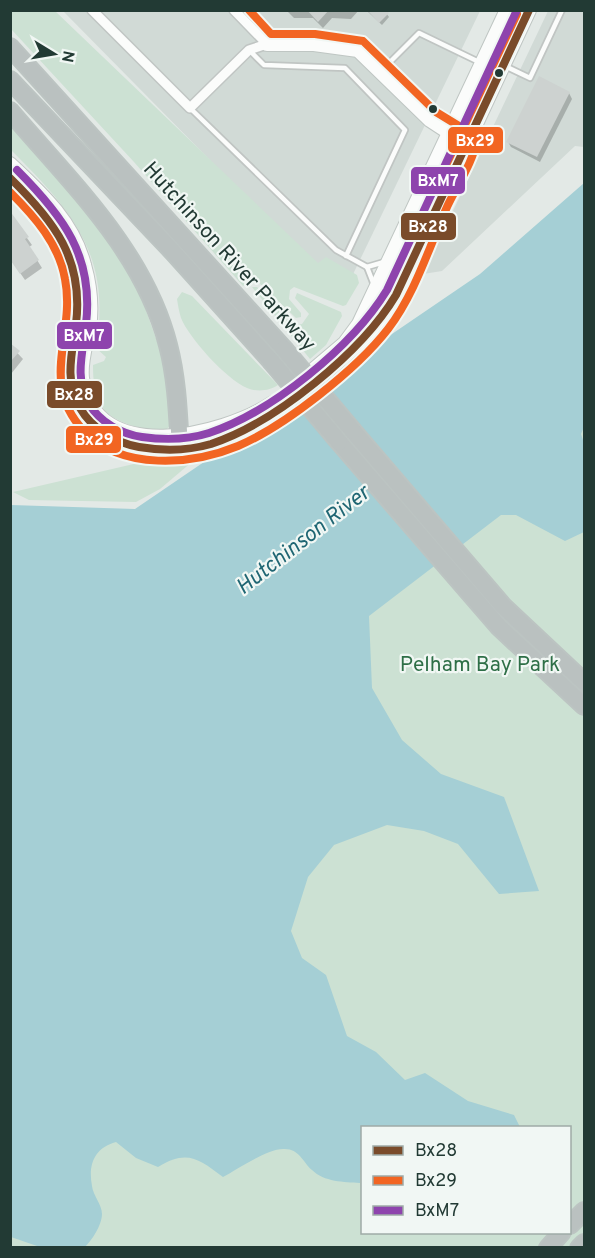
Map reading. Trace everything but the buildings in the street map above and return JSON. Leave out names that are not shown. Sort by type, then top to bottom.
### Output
[{"type":"highway","name":"Hutchinson River Parkway","points":[[10,47],[284,350],[512,615],[585,682]]},
{"type":"highway","name":"Hutchinson River Parkway","points":[[10,80],[152,229],[271,362],[499,627],[585,706]]},
{"type":"highway","points":[[10,111],[120,241],[143,277],[170,352],[180,443]]},
{"type":"highway","points":[[538,641],[585,665]]},
{"type":"highway","points":[[571,1224],[585,1210]]},
{"type":"highway","points":[[548,1248],[561,1234]]},
{"type":"highway","points":[[579,1248],[585,1243]]},
{"type":"street","points":[[92,10],[190,108],[249,50],[267,44],[348,47],[358,50],[430,120],[466,142]]},
{"type":"street","points":[[234,10],[267,44]]},
{"type":"street","points":[[308,380],[345,343],[363,316],[507,10]]},
{"type":"street","points":[[10,177],[54,224],[72,260],[78,311],[69,373],[72,391],[82,412],[98,430],[126,444],[151,449],[180,443],[259,412],[368,336],[386,313],[529,10]]},
{"type":"street","points":[[10,164],[60,215],[81,255],[90,301],[82,370],[86,392],[93,405],[107,421],[126,430],[180,443]]},
{"type":"lane","points":[[503,64],[530,78],[562,10]]},
{"type":"lane","points":[[381,71],[419,33],[482,63]]},
{"type":"lane","points":[[249,50],[264,65],[345,68],[405,130],[346,256]]},
{"type":"lane","points":[[190,108],[336,250],[367,267],[374,287],[345,343]]},
{"type":"lane","points":[[367,267],[385,261],[413,205],[419,200]]},
{"type":"shaded area","points":[[63,11],[480,11],[343,295]]},
{"type":"shaded area","points":[[548,11],[584,11],[584,147],[575,146],[442,271],[423,274]]},
{"type":"green space","points":[[11,10],[55,11],[318,263],[326,257],[357,275],[359,283],[346,305],[343,306],[294,287],[290,290],[289,299],[301,313],[301,317],[296,318],[257,281],[252,280],[243,286],[134,162],[11,29]]},
{"type":"green space","points":[[10,119],[80,203],[116,250],[136,282],[165,364],[171,424],[167,429],[132,426],[107,413],[99,403],[94,387],[93,365],[104,361],[106,357],[96,348],[99,315],[98,286],[92,261],[69,215],[11,150]]},
{"type":"green space","points":[[252,287],[257,287],[295,325],[302,324],[309,314],[295,298],[297,293],[341,312],[342,316],[326,345],[310,359]]},
{"type":"green space","points":[[182,292],[192,296],[278,385],[267,390],[247,388],[219,367],[192,336],[181,318],[177,299]]},
{"type":"green space","name":"Pelham Bay Park","points":[[584,376],[584,1247],[11,1248],[11,812]]},
{"type":"green space","points":[[193,461],[160,489],[136,502],[29,500],[13,492],[138,463]]},
{"type":"water","name":"Hutchinson River","points":[[584,183],[584,427],[581,434],[584,443],[584,532],[565,541],[516,515],[501,515],[369,616],[372,688],[402,740],[441,774],[504,797],[539,891],[499,894],[458,844],[424,831],[387,825],[334,845],[308,877],[291,931],[302,958],[326,975],[347,1036],[376,1052],[405,1080],[425,1073],[468,1101],[514,1115],[520,1126],[361,1126],[360,1183],[334,1181],[322,1177],[312,1170],[297,1153],[288,1149],[269,1152],[223,1177],[207,1165],[192,1158],[177,1158],[158,1167],[136,1158],[116,1142],[102,1148],[92,1164],[92,1186],[102,1214],[96,1232],[85,1247],[40,1247],[11,1237],[11,505],[135,509],[480,274]]},
{"type":"transit line","name":"Bx29","points":[[10,192],[45,232],[62,266],[67,299],[61,358],[63,395],[70,413],[84,431],[100,444],[118,453],[158,461],[200,457],[238,446],[298,411],[375,345],[398,315],[414,286],[447,207],[468,165],[476,141],[472,134],[436,112],[363,41],[315,34],[271,34],[249,10]]},
{"type":"transit line","name":"BxM7","points":[[17,170],[61,221],[80,258],[87,300],[81,375],[84,394],[89,404],[112,426],[142,437],[176,439],[209,433],[233,423],[284,394],[332,355],[372,312],[387,290],[517,10]]},
{"type":"transit line","name":"Bx28","points":[[10,178],[52,226],[63,243],[70,261],[77,301],[70,367],[72,388],[85,416],[105,434],[139,447],[175,450],[211,444],[236,434],[289,403],[339,362],[381,317],[396,295],[529,10]]},
{"type":"transit line","name":"Bx29","points":[[447,163],[517,14]]}]
